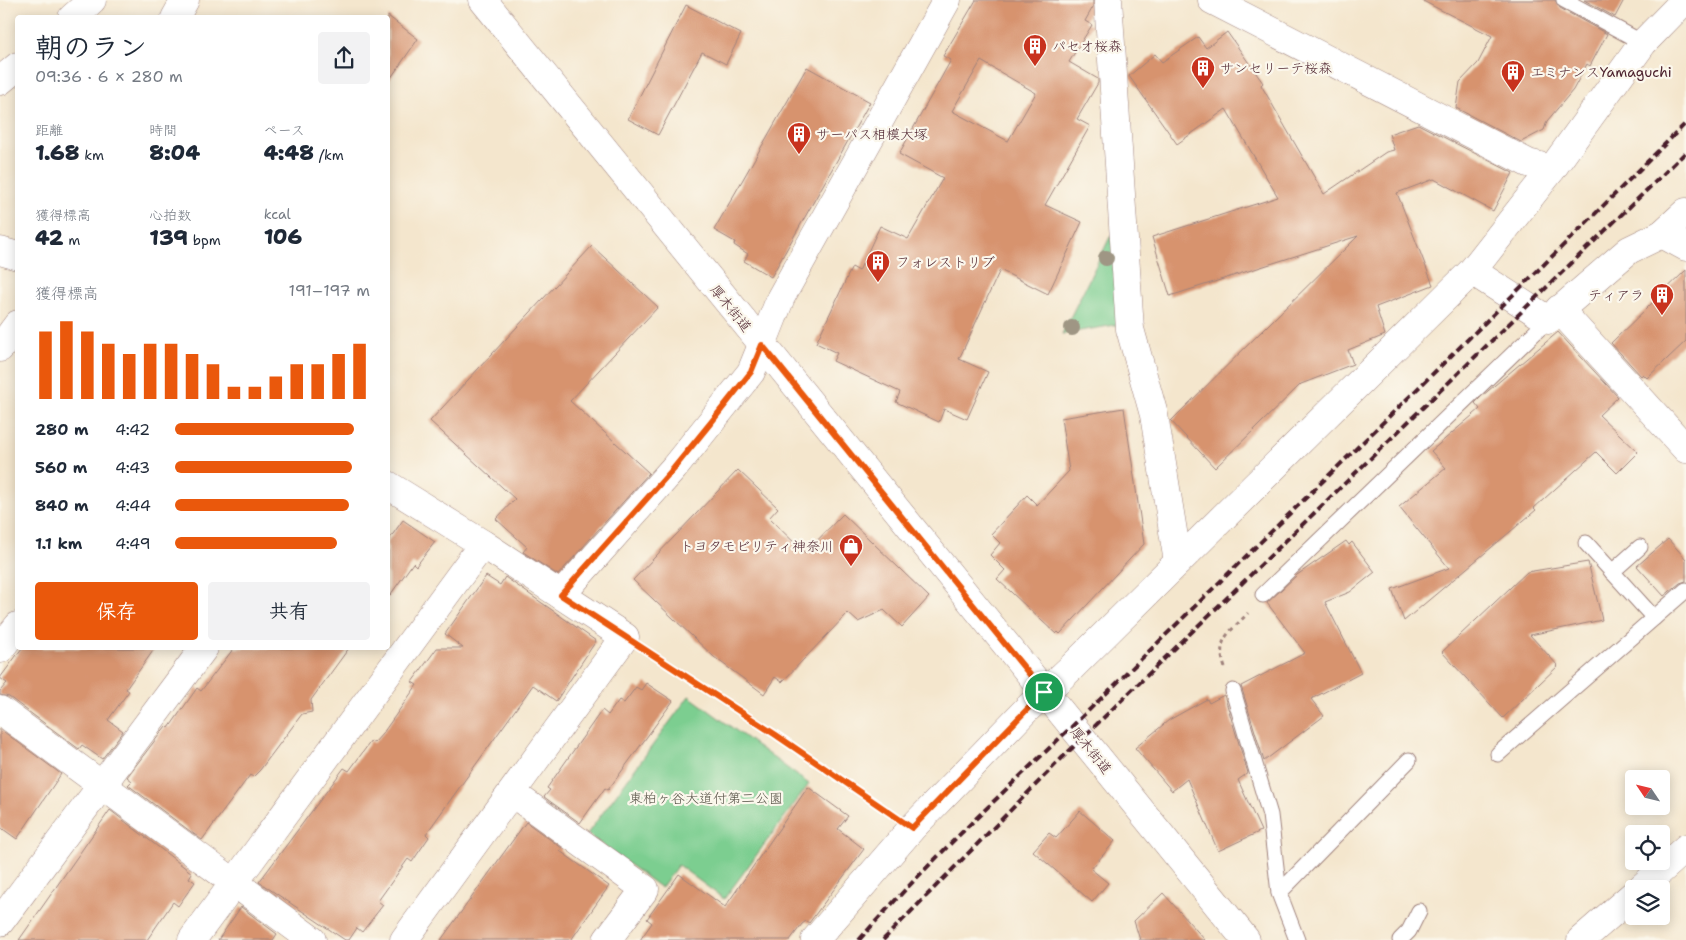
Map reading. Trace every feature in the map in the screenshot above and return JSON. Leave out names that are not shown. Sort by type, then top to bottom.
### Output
[{"type":"street","points":[[75,15],[92,0]]},
{"type":"street","points":[[177,15],[185,0]]},
{"type":"street","name":"厚木街道","points":[[483,0],[1246,940]]},
{"type":"street","points":[[561,595],[674,468],[746,380],[782,297],[948,0]]},
{"type":"street","points":[[1108,0],[1130,329],[1154,415],[1178,562]]},
{"type":"street","points":[[1212,0],[1528,163],[1552,169]]},
{"type":"street","points":[[815,940],[912,828],[1044,692],[1472,272],[1552,169],[1643,43],[1686,0]]},
{"type":"street","points":[[0,81],[15,68]]},
{"type":"street","points":[[1554,314],[1629,250],[1662,234],[1686,212]]},
{"type":"street","points":[[1662,234],[1686,247]]},
{"type":"street","points":[[0,251],[15,255]]},
{"type":"street","points":[[1472,272],[1554,314],[1686,449]]},
{"type":"street","points":[[0,348],[15,328]]},
{"type":"street","points":[[390,486],[483,544],[625,637],[404,940]]},
{"type":"street","points":[[192,940],[483,544]]},
{"type":"street","points":[[0,649],[15,630]]},
{"type":"street","points":[[0,922],[202,650]]},
{"type":"street","points":[[0,710],[312,940]]},
{"type":"street","points":[[512,793],[645,889],[607,940]]},
{"type":"street","points":[[1650,880],[1686,848]]},
{"type":"street","points":[[1581,940],[1625,902]]},
{"type":"lane","points":[[1564,0],[1643,43]]},
{"type":"lane","points":[[1263,595],[1554,314]]},
{"type":"lane","points":[[1586,543],[1654,618]]},
{"type":"lane","points":[[1612,572],[1640,547]]},
{"type":"lane","points":[[1498,754],[1686,590]]},
{"type":"lane","points":[[1233,691],[1270,815],[1279,892],[1298,940]]},
{"type":"lane","points":[[1279,892],[1409,760]]},
{"type":"lane","points":[[1400,940],[1409,931],[1419,911]]},
{"type":"path","points":[[1223,641],[1263,595]]},
{"type":"path","points":[[625,637],[776,735],[912,828]]},
{"type":"green space","points":[[1111,235],[1121,324],[1062,334]]},
{"type":"green space","name":"東柏ヶ谷大道付第二公園","points":[[689,696],[809,784],[724,899],[678,865],[661,888],[587,834]]},
{"type":"building","points":[[976,0],[1093,0],[1093,7],[1085,21],[1092,25],[1069,62],[1098,79],[1098,83],[1077,119],[1090,126],[1045,205],[1082,222],[1048,294],[1000,270],[959,359],[988,372],[967,419],[944,409],[939,422],[896,402],[900,392],[833,361],[837,353],[816,343],[852,267],[859,271],[880,226],[908,239],[943,178],[899,154],[951,60],[943,56]],"holes":[[[981,61],[1036,93],[1008,141],[952,111]]]},
{"type":"building","points":[[1421,0],[1555,0],[1560,8],[1607,34],[1590,66],[1587,64],[1573,90],[1547,121],[1544,130],[1521,142],[1456,108],[1460,82],[1478,63],[1492,36]]},
{"type":"building","points":[[1584,0],[1624,0],[1615,17]]},
{"type":"building","points":[[686,5],[741,34],[726,64],[702,52],[658,135],[628,119]]},
{"type":"building","points":[[390,18],[418,39],[390,79]]},
{"type":"building","points":[[1227,32],[1263,83],[1261,85],[1324,194],[1386,152],[1394,150],[1389,134],[1418,124],[1513,173],[1493,211],[1434,179],[1397,193],[1433,285],[1376,307],[1385,335],[1348,350],[1353,364],[1301,384],[1215,468],[1171,421],[1358,236],[1170,296],[1152,237],[1278,197],[1226,109],[1177,144],[1129,76],[1155,54],[1162,62],[1198,37],[1206,48]]},
{"type":"building","name":"サーパス相模大塚","points":[[807,67],[870,102],[771,277],[744,261],[748,254],[734,245],[735,242],[714,230]]},
{"type":"building","points":[[592,246],[658,307],[570,401],[649,473],[558,575],[523,552],[527,547],[496,519],[515,499],[430,421]]},
{"type":"building","name":"ティアラ","points":[[1686,270],[1686,341],[1647,378],[1643,374],[1641,376],[1611,343]]},
{"type":"building","points":[[1558,332],[1618,397],[1599,415],[1638,452],[1617,473],[1596,452],[1534,508],[1536,510],[1404,621],[1392,589],[1449,568],[1399,507],[1446,468],[1431,451],[1480,409],[1475,403],[1482,396]]},
{"type":"building","points":[[1124,408],[1144,544],[1060,634],[1058,632],[1056,634],[997,579],[1005,570],[990,555],[1000,543],[991,534],[1027,495],[1037,505],[1069,471],[1061,418]]},
{"type":"building","points":[[738,470],[778,508],[769,518],[805,553],[843,514],[929,597],[902,627],[884,610],[858,622],[848,613],[782,682],[775,677],[764,694],[714,657],[633,580]]},
{"type":"building","points":[[403,520],[435,542],[416,566],[413,563],[390,595],[390,538]]},
{"type":"building","points":[[1668,539],[1686,559],[1686,581],[1680,583],[1664,596],[1637,566]]},
{"type":"building","points":[[1346,541],[1349,545],[1352,542],[1375,572],[1350,592],[1325,602],[1361,673],[1311,699],[1324,716],[1264,761],[1241,686],[1305,653],[1267,603],[1297,575]]},
{"type":"building","points":[[1588,562],[1602,620],[1530,635],[1558,666],[1503,718],[1442,652],[1527,572]]},
{"type":"building","points":[[486,576],[500,585],[505,577],[596,641],[556,701],[533,685],[426,834],[429,837],[412,862],[408,859],[378,901],[383,905],[362,932],[357,928],[349,940],[345,940],[259,882],[344,768],[349,771],[371,741],[374,743],[383,733],[417,685],[412,682],[437,648],[463,648],[445,634]]},
{"type":"building","points":[[21,650],[154,650],[126,689],[129,691],[108,720],[123,731],[102,759],[82,745],[79,749],[9,697],[0,695],[0,691],[7,683],[0,678]]},
{"type":"building","points":[[232,650],[348,650],[311,700],[312,712],[302,714],[260,770],[253,777],[250,775],[202,840],[128,785],[132,781],[127,777],[166,726],[169,728],[197,688],[201,691]]},
{"type":"building","points":[[646,683],[673,701],[608,790],[605,788],[580,823],[544,797],[550,790],[547,788],[602,710],[608,715],[619,700],[624,703],[636,687],[641,690]]},
{"type":"building","points":[[1224,695],[1248,773],[1238,780],[1261,831],[1218,851],[1187,779],[1172,791],[1135,748],[1169,720],[1207,699],[1209,703]]},
{"type":"building","points":[[0,729],[61,774],[17,839],[0,827]]},
{"type":"building","points":[[808,787],[848,816],[838,829],[864,849],[809,923],[806,921],[802,924],[790,940],[640,940],[652,923],[647,919],[679,874],[725,907]]},
{"type":"building","points":[[110,810],[192,873],[189,878],[195,882],[178,906],[173,902],[147,940],[19,940]]},
{"type":"building","points":[[1080,811],[1115,841],[1091,869],[1108,883],[1092,902],[1033,851],[1049,833],[1056,838]]},
{"type":"building","points":[[526,822],[562,848],[560,851],[609,886],[571,940],[441,940]]},
{"type":"building","points":[[1163,893],[1205,940],[1140,940],[1134,921]]},
{"type":"building","points":[[241,907],[277,934],[273,940],[218,940]]},
{"type":"railway","points":[[859,940],[957,837],[1408,398],[1686,123]]},
{"type":"railway","points":[[883,940],[1062,758],[1686,152]]},
{"type":"place","name":"パセオ桜森","points":[[1035,67]]},
{"type":"place","name":"サンセリーテ桜森","points":[[1203,89]]},
{"type":"place","name":"エミナンスYamaguchi","points":[[1513,93]]},
{"type":"place","name":"サーパス相模大塚","points":[[799,155]]},
{"type":"place","name":"フォレストリブ","points":[[878,283]]},
{"type":"place","name":"ティアラ","points":[[1662,316]]},
{"type":"place","name":"トヨタモビリティ神奈川","points":[[851,567]]},
{"type":"route","points":[[762,345],[1044,692],[912,828],[776,735],[561,595],[674,468],[713,420],[751,372],[762,345]]}]
